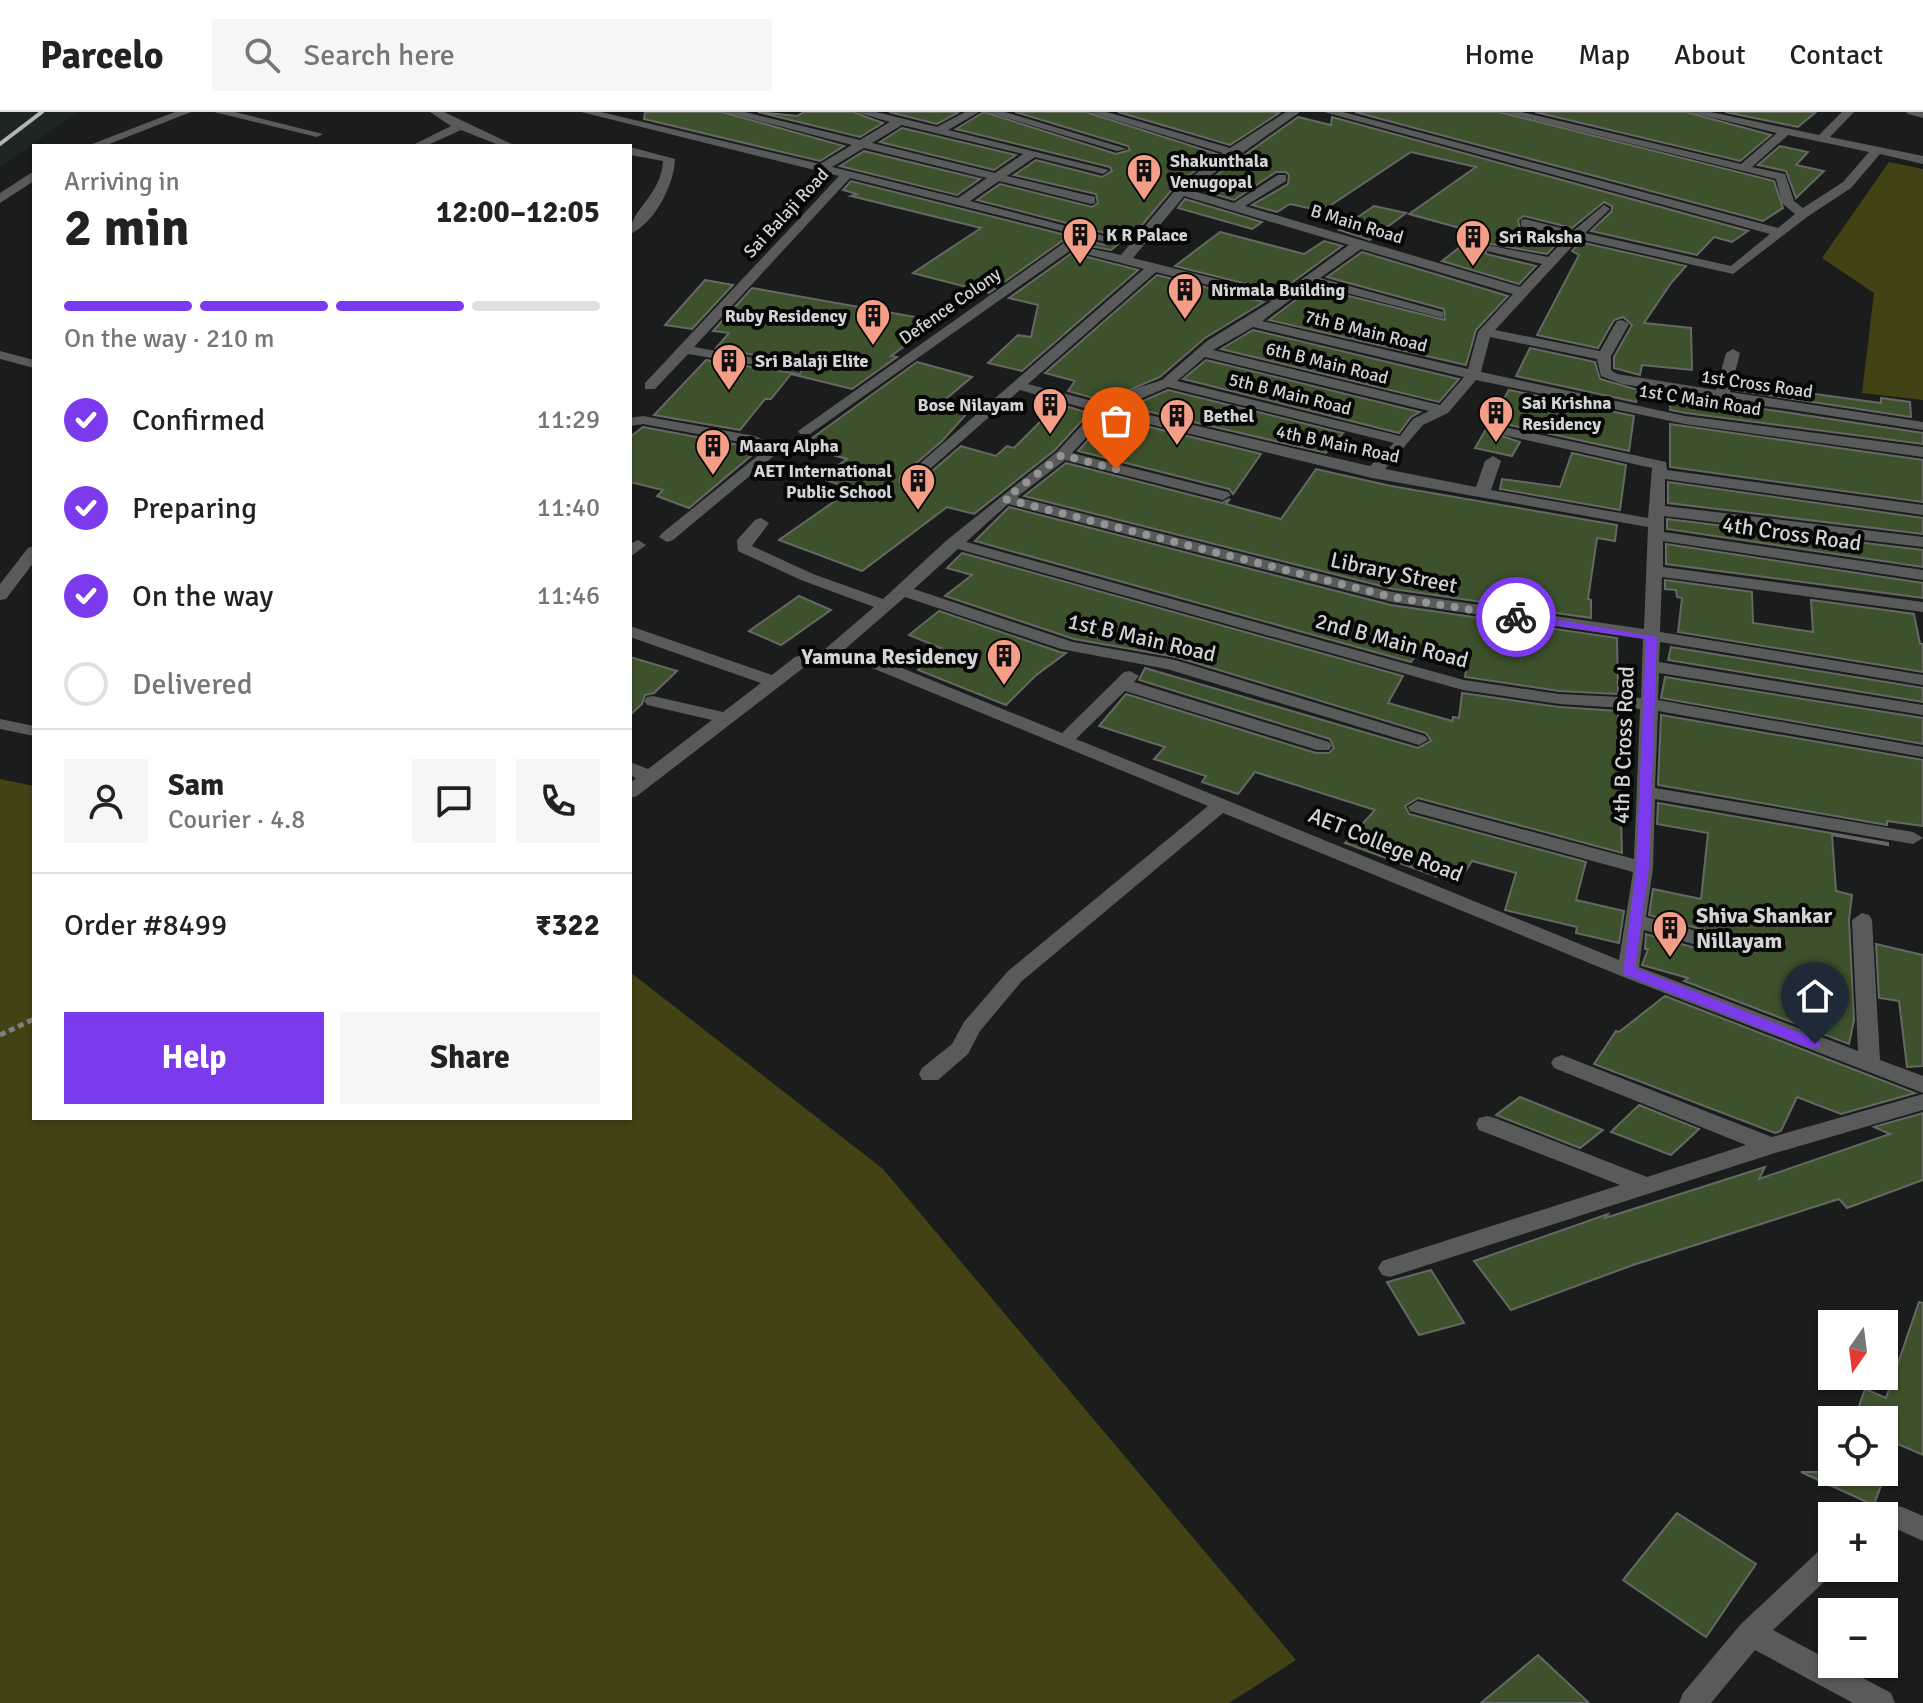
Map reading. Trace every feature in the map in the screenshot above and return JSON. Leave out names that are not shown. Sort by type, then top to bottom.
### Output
[{"type":"street","points":[[99,144],[185,112]]},
{"type":"street","points":[[220,112],[317,134]]},
{"type":"street","points":[[257,121],[277,112]]},
{"type":"street","points":[[436,112],[505,144]]},
{"type":"street","points":[[420,144],[465,112]]},
{"type":"street","points":[[587,112],[847,174]]},
{"type":"street","points":[[731,112],[1091,200]]},
{"type":"street","points":[[862,112],[1103,170]]},
{"type":"street","points":[[938,131],[973,112]]},
{"type":"street","points":[[993,112],[1121,149]]},
{"type":"street","points":[[1095,112],[1232,152]]},
{"type":"street","points":[[1125,259],[1181,191],[1291,112]]},
{"type":"street","points":[[1330,112],[1782,233]]},
{"type":"street","points":[[1508,112],[1781,177],[1788,203],[1803,214]]},
{"type":"street","points":[[1695,112],[1923,160]]},
{"type":"street","points":[[1733,121],[1745,112]]},
{"type":"street","points":[[1820,140],[1848,112]]},
{"type":"street","points":[[1912,112],[1923,115]]},
{"type":"street","points":[[821,168],[901,121]]},
{"type":"street","points":[[1745,167],[1785,132]]},
{"type":"street","points":[[632,151],[669,159],[670,176],[666,186],[632,228]]},
{"type":"street","points":[[1525,223],[1733,270],[1803,214],[1847,185],[1876,152]]},
{"type":"street","points":[[960,202],[1033,153]]},
{"type":"street","name":"Sai Balaji Road","points":[[673,385],[652,384],[847,174],[1106,238]]},
{"type":"street","points":[[0,199],[32,176]]},
{"type":"street","points":[[1237,206],[1282,178]]},
{"type":"street","name":"B Main Road","points":[[1181,191],[1521,292]]},
{"type":"street","points":[[1372,473],[1418,422],[1443,410],[1473,375],[1485,332],[1604,209]]},
{"type":"street","points":[[1321,231],[1334,222]]},
{"type":"street","points":[[632,790],[801,661],[831,653],[953,543],[1062,455],[1104,410],[1139,392],[1167,383],[1202,352],[1251,322],[1359,244]]},
{"type":"street","name":"Defence Colony","points":[[805,431],[896,361],[1062,249],[1080,247],[1280,299]]},
{"type":"street","points":[[1492,248],[1552,262]]},
{"type":"street","points":[[910,479],[1155,266]]},
{"type":"street","points":[[1312,280],[1438,315]]},
{"type":"street","name":"7th B Main Road","points":[[1251,322],[1473,375]]},
{"type":"street","points":[[1485,332],[1604,356],[1622,324]]},
{"type":"street","points":[[685,349],[792,369]]},
{"type":"street","name":"6th B Main Road","points":[[1202,352],[1443,410]]},
{"type":"street","points":[[1721,397],[1733,353]]},
{"type":"street","points":[[0,355],[32,363]]},
{"type":"street","name":"1st Cross Road","points":[[1604,356],[1603,370],[1607,376],[1721,397],[1923,426]]},
{"type":"street","name":"1st C Main Road","points":[[1473,375],[1685,420],[1923,452]]},
{"type":"street","name":"5th B Main Road","points":[[1167,383],[1404,441]]},
{"type":"street","name":"4th B Main Road","points":[[1017,385],[1104,410],[1372,473],[1656,523]]},
{"type":"street","points":[[632,422],[643,420],[755,440],[775,449],[667,537]]},
{"type":"street","points":[[1504,431],[1661,465],[1658,473],[1923,510]]},
{"type":"street","points":[[1062,455],[1223,495]]},
{"type":"street","points":[[1482,493],[1493,461]]},
{"type":"street","name":"4th B Cross Road","points":[[1628,971],[1643,868],[1658,473]]},
{"type":"street","name":"Library Street","points":[[1005,499],[1392,597],[1923,680]]},
{"type":"street","points":[[761,523],[745,540],[744,548],[807,577],[885,605]]},
{"type":"street","points":[[1656,523],[1923,542]]},
{"type":"street","name":"4th Cross Road","points":[[1656,523],[1923,575]]},
{"type":"street","name":"2nd B Main Road","points":[[953,543],[1463,685],[1559,699],[1649,704],[1923,752]]},
{"type":"street","points":[[0,595],[32,554]]},
{"type":"street","points":[[1654,571],[1923,607]]},
{"type":"street","name":"1st B Main Road","points":[[902,590],[1062,645],[1136,662],[1169,664],[1419,740]]},
{"type":"street","points":[[632,632],[740,667],[774,682]]},
{"type":"street","name":"AET College Road","points":[[831,653],[864,659],[1628,971],[1923,1085]]},
{"type":"street","points":[[1063,742],[1134,672],[1136,662]]},
{"type":"street","points":[[1650,666],[1923,710]]},
{"type":"street","points":[[1122,684],[1323,746]]},
{"type":"street","points":[[653,701],[726,718]]},
{"type":"street","points":[[0,724],[32,731]]},
{"type":"street","points":[[632,769],[649,777]]},
{"type":"street","points":[[1646,792],[1913,838]]},
{"type":"street","points":[[930,1074],[960,1049],[972,1027],[1015,976],[1222,804]]},
{"type":"street","points":[[1417,807],[1643,868]]},
{"type":"street","points":[[1862,920],[1869,1065]]},
{"type":"street","points":[[1636,921],[1707,941]]},
{"type":"street","points":[[1562,1063],[1771,1146]]},
{"type":"street","points":[[1390,1268],[1771,1146],[1923,1102]]},
{"type":"street","points":[[1487,1124],[1646,1186]]},
{"type":"street","points":[[1898,1518],[1923,1529]]},
{"type":"street","points":[[1693,1703],[1751,1633],[1818,1570]]},
{"type":"street","points":[[1751,1633],[1881,1703]]},
{"type":"path","points":[[0,1035],[32,1020]]},
{"type":"shaded area","points":[[0,112],[78,112],[32,144],[0,167]]},
{"type":"shaded area","points":[[1889,162],[1923,169],[1923,400],[1862,393],[1874,293],[1822,258]]},
{"type":"shaded area","points":[[0,779],[32,786],[32,1120],[632,1120],[632,974],[883,1169],[1296,1660],[1229,1703],[0,1703]]},
{"type":"building","points":[[645,112],[722,112],[844,146],[820,161],[644,119]]},
{"type":"building","points":[[758,112],[797,116],[804,112],[853,112],[883,123],[860,137]]},
{"type":"building","points":[[889,112],[959,112],[937,124]]},
{"type":"building","points":[[984,112],[1116,154],[1130,150],[1128,146],[1015,112],[1086,112],[1217,154],[1175,186],[1142,225],[1111,250],[1062,241],[989,293],[913,273],[981,228],[851,196],[857,194],[843,190],[851,181],[1105,245],[1114,240],[1113,235],[977,200],[1000,184],[1092,207],[1098,203],[1096,194],[1014,175],[1036,160],[1102,177],[1112,171],[1110,167],[956,129]]},
{"type":"building","points":[[1118,112],[1274,112],[1279,113],[1230,145]]},
{"type":"building","points":[[1355,112],[1499,112],[1774,181],[1783,208],[1763,221]]},
{"type":"building","points":[[1535,112],[1686,112],[1771,135],[1740,161]]},
{"type":"building","points":[[1725,112],[1816,112],[1798,127]]},
{"type":"building","points":[[1298,117],[1331,125],[1332,117],[1748,231],[1732,242],[1714,237],[1697,255],[1591,231],[1612,211],[1612,206],[1604,202],[1572,228],[1524,216],[1518,220],[1520,229],[1561,239],[1547,254],[1485,243],[1486,254],[1536,266],[1519,284],[1442,261],[1478,233],[1409,214],[1476,167],[1411,152],[1322,211],[1290,204],[1277,212],[1252,205],[1288,184],[1289,175],[1286,172],[1276,172],[1234,200],[1197,189]]},
{"type":"building","points":[[902,128],[1016,155],[994,170],[880,142]]},
{"type":"building","points":[[1780,146],[1808,152],[1796,165],[1824,171],[1796,198],[1786,171],[1758,165]]},
{"type":"building","points":[[864,151],[980,179],[957,195],[840,166]]},
{"type":"building","points":[[1185,199],[1262,222],[1252,229],[1178,208]]},
{"type":"building","points":[[1374,206],[1406,213],[1370,240],[1339,230]]},
{"type":"building","points":[[1220,232],[1304,254],[1324,241],[1342,246],[1279,292],[1175,266]]},
{"type":"building","points":[[1580,242],[1686,266],[1644,323],[1691,328],[1692,370],[1642,365],[1640,375],[1614,368],[1614,357],[1632,325],[1623,317],[1614,320],[1598,348],[1537,335],[1579,255],[1572,251]]},
{"type":"building","points":[[1362,252],[1508,296],[1476,330],[1466,365],[1269,320],[1313,287],[1445,320],[1444,309],[1327,277]]},
{"type":"building","points":[[1072,253],[1138,270],[1022,371],[988,363],[1018,335],[1031,337],[1038,305],[1009,298]]},
{"type":"building","points":[[1157,275],[1264,302],[1205,338],[1160,377],[1104,401],[1068,391],[1075,381],[1045,373]]},
{"type":"building","points":[[705,280],[733,285],[692,329],[665,325]]},
{"type":"building","points":[[752,288],[938,321],[891,356],[897,357],[852,389],[791,374],[740,430],[654,415],[706,360],[800,374],[802,368],[793,362],[716,348],[729,333],[713,331]]},
{"type":"building","points":[[1253,330],[1459,379],[1439,402],[1221,349]]},
{"type":"building","points":[[1530,348],[1595,362],[1600,379],[1638,390],[1636,402],[1516,376]]},
{"type":"building","points":[[1206,360],[1420,412],[1411,417],[1399,433],[1183,379]]},
{"type":"building","points":[[917,362],[972,377],[941,403],[971,409],[942,441],[900,477],[900,482],[908,487],[917,484],[961,446],[996,456],[1007,446],[1014,448],[1058,404],[1089,413],[1055,450],[974,514],[947,507],[862,571],[779,540],[852,489],[820,478],[847,459],[801,446]]},
{"type":"building","points":[[1735,383],[1881,403],[1881,398],[1910,402],[1911,417],[1734,390]]},
{"type":"building","points":[[1168,390],[1343,433],[1326,453],[1129,407]]},
{"type":"building","points":[[1509,390],[1634,416],[1629,451],[1505,424],[1497,426],[1496,434],[1520,442],[1512,456],[1475,448]]},
{"type":"building","points":[[1671,395],[1923,433],[1923,444],[1670,410]]},
{"type":"building","points":[[1109,417],[1261,454],[1233,494],[1229,489],[1078,451]]},
{"type":"building","points":[[1670,424],[1923,460],[1923,502],[1670,467]]},
{"type":"building","name":"Maarq Alpha","points":[[643,427],[758,450],[689,508],[657,496],[663,490],[632,482],[632,435]]},
{"type":"building","points":[[1572,453],[1626,465],[1620,510],[1500,489],[1502,479],[1560,487]]},
{"type":"building","points":[[1066,463],[1222,503],[1230,499],[1226,504],[1281,519],[1316,469],[1391,486],[1617,525],[1615,541],[1597,538],[1588,599],[1591,600],[1591,618],[1393,589],[1024,496]]},
{"type":"building","points":[[1668,482],[1923,518],[1923,534],[1668,503]]},
{"type":"building","points":[[1009,507],[1391,605],[1617,638],[1618,694],[1559,691],[1465,677],[1467,665],[1416,655],[1411,662],[975,541]]},
{"type":"building","points":[[1667,519],[1923,550],[1923,567],[1667,529]]},
{"type":"building","points":[[1666,544],[1923,583],[1923,598],[1666,564]]},
{"type":"building","points":[[962,553],[1403,676],[1388,703],[1452,721],[1453,717],[1459,718],[1462,693],[1559,707],[1618,711],[1622,853],[1418,798],[1405,806],[1409,814],[1586,862],[1576,900],[1624,911],[1619,943],[1576,933],[1577,927],[1505,910],[1516,873],[1472,861],[1457,884],[1345,843],[1375,810],[1255,772],[1238,794],[1202,782],[1206,776],[1154,759],[1165,747],[1099,726],[1126,694],[1316,753],[1329,753],[1334,748],[1330,739],[1139,680],[1145,668],[1418,748],[1431,741],[1426,733],[1176,657],[1074,639],[945,596],[972,575],[947,568]]},
{"type":"building","points":[[1665,580],[1752,592],[1753,623],[1813,632],[1811,600],[1914,614],[1920,644],[1923,644],[1923,672],[1678,632],[1682,598],[1677,597],[1676,590],[1665,589]]},
{"type":"building","points":[[799,596],[831,610],[781,645],[749,631]]},
{"type":"building","points":[[939,611],[1066,653],[1035,676],[1006,705],[918,670],[941,648],[909,635]]},
{"type":"building","points":[[1671,647],[1923,688],[1923,702],[1668,660]]},
{"type":"building","points":[[632,658],[677,671],[654,693],[645,695],[642,704],[632,713]]},
{"type":"building","points":[[1665,677],[1923,718],[1923,744],[1661,698]]},
{"type":"building","points":[[1661,715],[1923,760],[1923,826],[1887,821],[1887,825],[1658,785]]},
{"type":"building","points":[[1658,803],[1888,843],[1832,835],[1836,891],[1852,895],[1849,920],[1854,1020],[1849,1044],[1684,981],[1688,978],[1642,965],[1648,949],[1645,949],[1646,934],[1706,951],[1720,942],[1715,933],[1649,915],[1653,889],[1701,899],[1708,833],[1657,824]]},
{"type":"building","points":[[1876,944],[1923,955],[1923,1066],[1907,1067],[1899,1001],[1879,998]]},
{"type":"building","points":[[1665,996],[1915,1093],[1841,1114],[1797,1097],[1781,1131],[1775,1133],[1594,1064],[1616,1031],[1619,1032]]},
{"type":"building","points":[[1520,1097],[1603,1130],[1580,1148],[1496,1115]]},
{"type":"building","points":[[1639,1105],[1699,1129],[1671,1155],[1611,1132]]},
{"type":"building","points":[[1923,1113],[1923,1180],[1847,1208],[1839,1199],[1633,1265],[1511,1310],[1474,1261],[1608,1214],[1605,1218],[1765,1167],[1759,1179],[1890,1134],[1874,1127]]},
{"type":"building","points":[[1431,1270],[1464,1323],[1419,1335],[1387,1282]]},
{"type":"building","points":[[1919,1302],[1923,1303],[1923,1455],[1898,1444],[1898,1406],[1859,1406],[1865,1390],[1886,1398],[1889,1390],[1898,1390],[1898,1363]]},
{"type":"building","points":[[1801,1472],[1818,1472],[1818,1480]]},
{"type":"building","points":[[1832,1486],[1881,1486],[1875,1502],[1867,1502]]},
{"type":"building","points":[[1677,1513],[1756,1564],[1706,1637],[1623,1580]]},
{"type":"building","points":[[1538,1655],[1589,1703],[1481,1703]]},
{"type":"railway","points":[[0,144],[42,112]]},
{"type":"way so far","points":[[1116,469],[1062,455],[1005,499],[1392,597],[1516,617]]},
{"type":"place","name":"Shakunthala Venugopal","points":[[1144,202]]},
{"type":"place","name":"K R Palace","points":[[1080,266]]},
{"type":"place","name":"Sri Raksha","points":[[1473,268]]},
{"type":"place","name":"Nirmala Building","points":[[1185,321]]},
{"type":"place","name":"Ruby Residency","points":[[873,347]]},
{"type":"place","name":"Sri Balaji Elite","points":[[729,392]]},
{"type":"place","name":"Bose Nilayam","points":[[1050,436]]},
{"type":"place","name":"Sai Krishna Residency","points":[[1496,444]]},
{"type":"place","name":"Bethel","points":[[1177,447]]},
{"type":"place","name":"Maarq Alpha","points":[[713,477]]},
{"type":"place","name":"AET International Public School","points":[[918,512]]},
{"type":"place","name":"Yamuna Residency","points":[[1004,687]]},
{"type":"place","name":"Shiva Shankar Nillayam","points":[[1670,959]]},
{"type":"route","points":[[1516,617],[1595,626],[1652,637],[1643,868],[1628,971],[1815,1044]]}]
